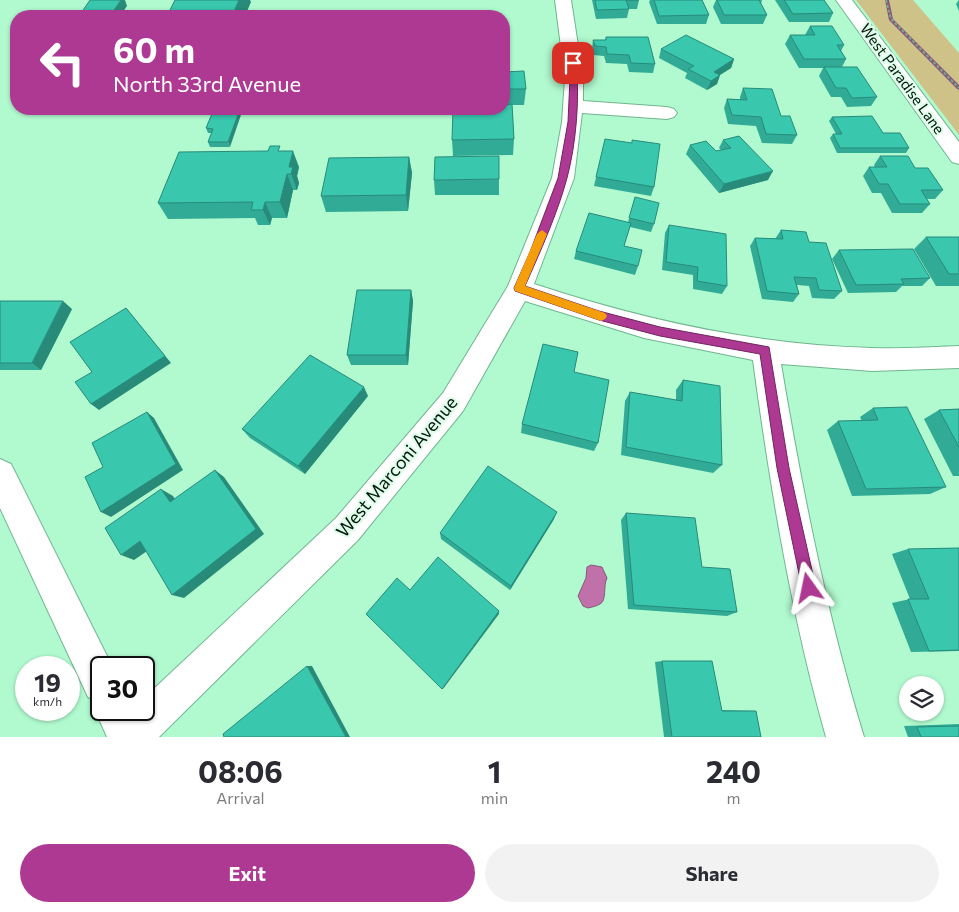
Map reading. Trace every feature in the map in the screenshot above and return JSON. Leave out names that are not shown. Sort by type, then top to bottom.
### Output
[{"type":"street","name":"West Marconi Avenue","points":[[131,737],[347,529],[454,402],[519,288],[563,178],[573,106],[574,78],[563,0]]},
{"type":"street","name":"West Paradise Lane","points":[[844,0],[959,157]]},
{"type":"street","points":[[573,106],[666,113]]},
{"type":"street","points":[[519,288],[599,316],[660,332],[765,350],[862,360],[959,358]]},
{"type":"street","points":[[765,350],[783,468],[830,683],[845,737]]},
{"type":"street","points":[[0,474],[90,661]]},
{"type":"street","points":[[119,721],[127,737]]},
{"type":"path","points":[[886,0],[891,19],[959,88]]},
{"type":"shaded area","points":[[856,0],[913,0],[959,53],[959,135]]},
{"type":"shaded area","points":[[591,565],[602,567],[607,578],[602,602],[588,608],[583,606],[578,596],[586,578],[587,567]]},
{"type":"building","points":[[90,0],[121,0],[114,10],[83,10]]},
{"type":"building","points":[[175,0],[239,0],[235,10],[170,10]]},
{"type":"building","points":[[595,0],[626,0],[629,9],[597,10]]},
{"type":"building","points":[[654,0],[702,0],[709,15],[659,16]]},
{"type":"building","points":[[717,0],[759,0],[767,15],[724,15]]},
{"type":"building","points":[[784,0],[824,0],[833,13],[793,14]]},
{"type":"building","points":[[810,26],[832,26],[844,45],[837,45],[846,59],[804,59],[790,35],[815,35]]},
{"type":"building","points":[[686,35],[734,59],[714,72],[720,75],[711,81],[688,69],[694,66],[661,49]]},
{"type":"building","points":[[606,37],[648,37],[655,64],[631,63],[629,55],[607,54],[606,47],[595,46],[593,40],[606,40]]},
{"type":"building","points":[[824,67],[857,67],[877,97],[852,98],[846,88],[836,88]]},
{"type":"building","points":[[524,71],[526,89],[510,89],[510,72]]},
{"type":"building","points":[[743,88],[772,89],[781,116],[790,116],[797,135],[766,134],[761,117],[732,115],[727,99],[747,100]]},
{"type":"building","points":[[510,104],[512,104],[514,139],[452,140],[453,115],[510,115]]},
{"type":"building","points":[[211,115],[238,115],[228,142],[208,142],[213,129],[206,128]]},
{"type":"building","points":[[872,116],[883,133],[900,133],[909,148],[840,148],[833,134],[842,134],[832,117]]},
{"type":"building","points":[[739,136],[773,171],[724,184],[690,145],[706,141],[716,151],[731,148],[723,140]]},
{"type":"building","points":[[605,139],[632,143],[632,140],[660,144],[654,187],[596,177]]},
{"type":"building","points":[[270,146],[280,146],[278,151],[293,151],[289,167],[293,167],[291,174],[287,174],[280,202],[265,202],[263,210],[251,210],[253,202],[158,203],[179,152],[268,151]]},
{"type":"building","points":[[499,156],[499,179],[434,180],[435,157]]},
{"type":"building","points":[[880,156],[908,156],[915,168],[928,168],[943,190],[921,190],[930,204],[900,204],[888,184],[879,184],[869,167],[887,167]]},
{"type":"building","points":[[409,157],[406,195],[321,196],[329,158]]},
{"type":"building","points":[[635,197],[659,203],[654,224],[629,218]]},
{"type":"building","points":[[589,213],[631,223],[624,246],[642,250],[638,266],[576,251]]},
{"type":"building","points":[[669,225],[726,234],[727,286],[697,281],[698,267],[666,262]]},
{"type":"building","points":[[781,230],[806,232],[809,242],[826,243],[842,291],[819,290],[816,278],[794,277],[799,294],[767,291],[755,238],[783,239]]},
{"type":"building","points":[[926,237],[959,237],[959,274],[949,274]]},
{"type":"building","points":[[913,249],[930,278],[901,279],[904,284],[856,285],[839,250]]},
{"type":"building","points":[[357,290],[411,290],[406,355],[347,355]]},
{"type":"building","points":[[0,301],[63,301],[32,363],[0,363]]},
{"type":"building","points":[[126,308],[165,356],[91,404],[75,382],[92,372],[70,342]]},
{"type":"building","points":[[543,344],[578,352],[574,372],[609,380],[598,443],[522,424]]},
{"type":"building","points":[[310,355],[364,387],[298,466],[242,429]]},
{"type":"building","points":[[683,380],[720,386],[722,465],[626,447],[630,392],[682,401]]},
{"type":"building","points":[[907,407],[946,487],[866,489],[838,421],[878,420],[873,408]]},
{"type":"building","points":[[959,409],[959,447],[939,410]]},
{"type":"building","points":[[147,412],[176,464],[101,512],[85,477],[103,467],[92,443]]},
{"type":"building","points":[[488,466],[557,512],[511,586],[440,533]]},
{"type":"building","points":[[215,470],[256,529],[172,595],[140,541],[121,555],[105,528],[161,489],[170,502]]},
{"type":"building","points":[[626,513],[695,518],[702,567],[730,569],[737,612],[634,605]]},
{"type":"building","points":[[959,548],[959,650],[929,651],[908,599],[929,599],[908,549]]},
{"type":"building","points":[[438,557],[499,611],[442,689],[366,614],[397,578],[410,590]]},
{"type":"building","points":[[662,661],[712,661],[722,711],[756,711],[761,737],[672,737]]},
{"type":"building","points":[[307,666],[346,737],[224,737],[223,734]]},
{"type":"building","points":[[959,726],[959,737],[921,737],[917,727]]},
{"type":"waterway","points":[[887,0],[891,19],[959,88]]},
{"type":"slow traffic","points":[[542,234],[519,288],[601,316]]},
{"type":"route","points":[[573,63],[572,122],[563,178],[519,288],[599,316],[660,332],[765,350],[766,369],[783,468],[809,588]]}]
